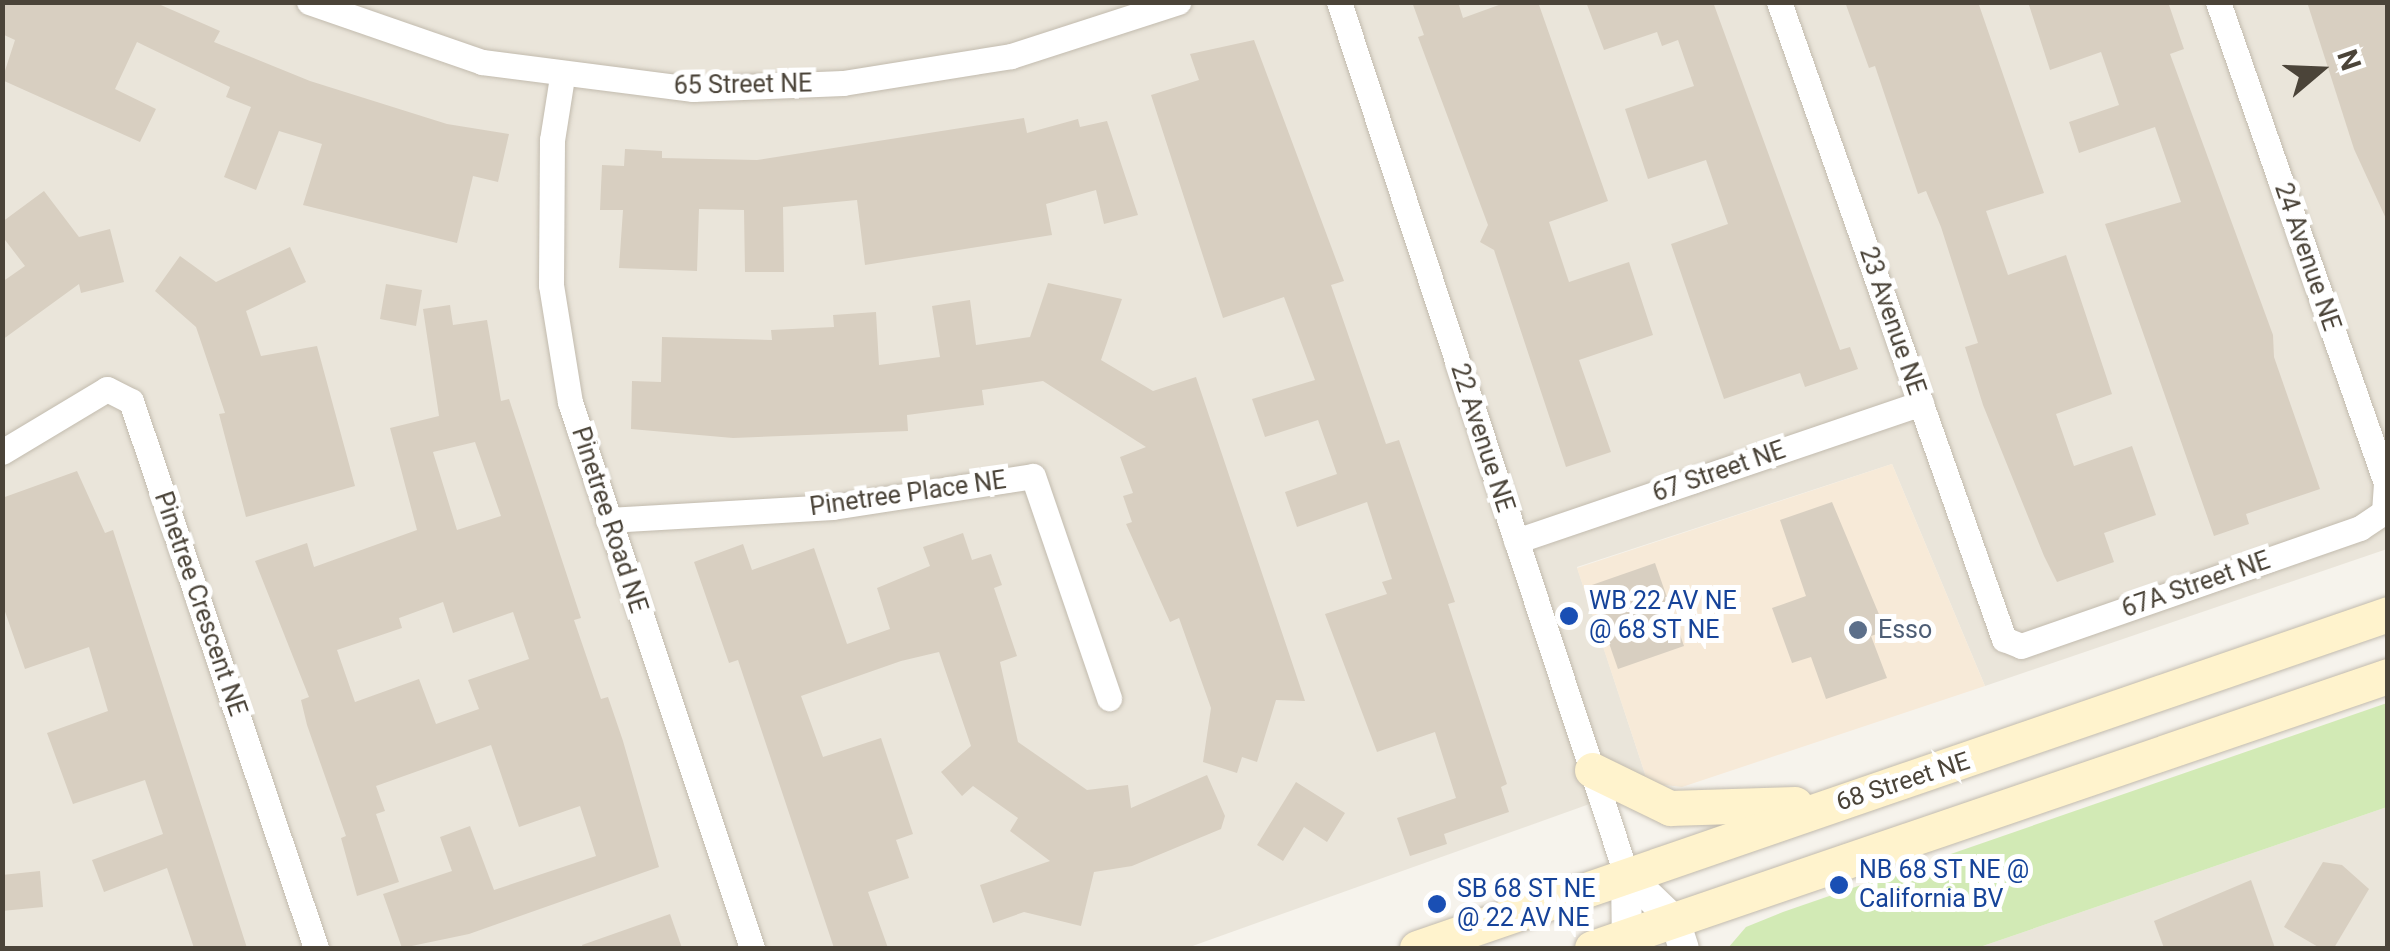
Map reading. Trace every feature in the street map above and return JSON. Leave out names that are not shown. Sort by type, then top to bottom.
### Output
[{"type":"main road","name":"68 Street NE","points":[[1417,948],[2388,614]]},
{"type":"main road","points":[[1614,945],[1680,935],[2388,676]]},
{"type":"main road","points":[[1592,770],[1670,808],[1842,802]]},
{"type":"street","name":"65 Street NE","points":[[308,2],[482,62],[562,77],[693,89],[844,82],[1011,56],[1178,2]]},
{"type":"street","name":"22 Avenue NE","points":[[1339,2],[1626,874]]},
{"type":"street","name":"23 Avenue NE","points":[[1779,2],[2004,639]]},
{"type":"street","name":"24 Avenue NE","points":[[2218,2],[2386,482],[2384,512]]},
{"type":"street","name":"Pinetree Road NE","points":[[562,77],[552,140],[551,284],[570,402],[752,948]]},
{"type":"street","name":"Pinetree Crescent NE","points":[[2,452],[107,389],[131,401],[316,948]]},
{"type":"street","name":"67 Street NE","points":[[1516,541],[1921,403]]},
{"type":"street","name":"Pinetree Place NE","points":[[608,520],[833,507],[1034,476],[1110,698]]},
{"type":"street","name":"67A Street NE","points":[[2004,639],[2022,646],[2360,528],[2384,512]]},
{"type":"street","points":[[1626,874],[1680,935]]},
{"type":"street","points":[[1614,945],[1626,874]]},
{"type":"shaded area","points":[[2,3],[2387,3],[2387,549],[1985,686],[1892,464],[1577,567],[1648,783],[1187,948],[3,948]]},
{"type":"shaded area","points":[[1892,464],[1985,686],[1682,787],[1648,783],[1577,568]]},
{"type":"shaded area","points":[[2387,807],[2387,948],[1977,948]]},
{"type":"green space","points":[[2387,703],[2387,807],[1977,948],[1728,948],[1746,927],[1783,912]]},
{"type":"building","points":[[2,2],[154,2],[220,31],[214,42],[310,81],[447,124],[509,134],[498,182],[473,176],[457,243],[303,205],[322,144],[279,131],[256,190],[224,177],[251,107],[226,97],[230,87],[137,42],[115,89],[156,109],[140,142],[2,80],[15,40],[2,34]]},
{"type":"building","points":[[1412,2],[1458,2],[1463,18],[1507,2],[1538,2],[1608,201],[1549,222],[1569,282],[1629,262],[1653,335],[1579,360],[1611,452],[1566,467],[1494,250],[1480,242],[1488,225],[1418,37],[1424,35]]},
{"type":"building","points":[[1586,2],[1713,2],[1840,350],[1850,347],[1858,369],[1805,387],[1800,373],[1724,399],[1671,244],[1728,224],[1706,160],[1648,179],[1625,109],[1694,86],[1678,40],[1662,46],[1657,32],[1604,50]]},
{"type":"building","points":[[1845,2],[1978,2],[2044,193],[1986,211],[2008,275],[2066,255],[2112,394],[2056,414],[2074,466],[2132,446],[2156,515],[2104,533],[2114,562],[2057,582],[2044,556],[1983,405],[1965,347],[1978,343],[1941,227],[1926,191],[1918,194],[1875,66],[1869,68]]},
{"type":"building","points":[[2028,2],[2168,2],[2184,49],[2170,54],[2273,335],[2274,357],[2320,489],[2246,514],[2249,524],[2214,536],[2105,224],[2181,202],[2155,127],[2079,153],[2069,122],[2119,105],[2101,52],[2050,70]]},
{"type":"building","points":[[2307,2],[2388,2],[2388,223],[2354,149]]},
{"type":"building","points":[[1254,40],[1344,281],[1331,285],[1386,444],[1399,440],[1455,602],[1448,604],[1507,784],[1501,787],[1509,812],[1444,834],[1447,844],[1410,856],[1397,818],[1456,798],[1435,732],[1377,752],[1325,614],[1387,594],[1382,582],[1392,579],[1367,502],[1297,527],[1285,492],[1337,474],[1318,420],[1265,437],[1252,399],[1315,380],[1284,297],[1223,318],[1151,95],[1199,80],[1190,54]]},
{"type":"building","points":[[1024,118],[1027,133],[1078,119],[1080,127],[1107,121],[1138,215],[1104,224],[1096,190],[1046,204],[1052,235],[865,265],[857,200],[783,207],[784,272],[745,272],[744,210],[699,209],[697,271],[619,268],[623,210],[600,210],[602,165],[624,166],[625,149],[662,151],[662,158],[757,160]]},
{"type":"building","points":[[44,191],[79,237],[110,229],[124,282],[81,293],[79,284],[2,340],[2,282],[25,266],[2,236],[2,222]]},
{"type":"building","points":[[290,247],[306,282],[246,311],[261,356],[317,346],[355,486],[246,517],[219,414],[225,413],[196,327],[155,291],[180,256],[216,282]]},
{"type":"building","points":[[1048,283],[1122,299],[1101,360],[1153,391],[1196,377],[1305,701],[1276,700],[1257,762],[1242,757],[1237,773],[1203,762],[1211,708],[1179,618],[1170,622],[1126,524],[1132,522],[1123,496],[1133,493],[1120,457],[1146,447],[1043,381],[982,390],[984,405],[907,415],[908,431],[733,438],[631,429],[632,381],[661,382],[662,337],[772,340],[771,330],[834,327],[833,315],[876,312],[879,365],[940,357],[932,306],[970,300],[976,345],[1030,337]]},
{"type":"building","points":[[386,284],[422,290],[416,326],[380,319]]},
{"type":"building","points":[[450,305],[453,325],[487,320],[501,401],[509,399],[581,618],[574,620],[601,699],[608,697],[659,867],[469,934],[402,948],[383,894],[452,871],[440,837],[470,826],[494,890],[596,856],[580,806],[519,827],[491,745],[376,786],[385,811],[376,814],[399,882],[357,896],[341,838],[346,836],[307,725],[301,700],[309,697],[255,561],[307,543],[314,567],[417,530],[390,428],[439,416],[423,309]],"holes":[[[475,442],[501,516],[457,530],[433,452]],[[443,602],[453,633],[513,612],[529,659],[468,680],[479,709],[436,724],[419,679],[355,702],[337,650],[402,628],[399,618]]]},
{"type":"building","points":[[77,471],[105,533],[113,530],[247,948],[194,948],[167,868],[104,892],[92,860],[163,834],[145,780],[73,804],[47,733],[108,711],[89,647],[25,669],[2,603],[2,498]]},
{"type":"building","points":[[1832,502],[1886,631],[1871,636],[1887,678],[1826,699],[1811,657],[1792,663],[1772,608],[1806,596],[1780,520]]},
{"type":"building","points":[[963,533],[972,560],[991,554],[1002,585],[994,588],[1017,656],[1000,662],[1018,742],[1087,790],[1128,785],[1131,808],[1207,775],[1225,816],[1221,829],[1132,866],[1094,872],[1081,926],[1024,912],[993,923],[980,885],[1050,861],[1010,831],[1018,818],[973,786],[962,796],[941,772],[971,746],[939,652],[901,661],[801,696],[823,757],[881,738],[913,834],[896,840],[909,878],[868,892],[888,948],[834,948],[738,660],[729,663],[694,562],[743,544],[752,570],[814,548],[847,644],[890,629],[877,588],[930,566],[923,547]]},
{"type":"building","points":[[1655,563],[1684,646],[1618,669],[1589,586]]},
{"type":"building","points":[[1296,782],[1345,813],[1327,842],[1304,827],[1283,861],[1257,845]]},
{"type":"building","points":[[2323,862],[2342,865],[2369,889],[2334,948],[2320,948],[2284,927]]},
{"type":"building","points":[[40,871],[43,907],[2,911],[2,875]]},
{"type":"building","points":[[2251,880],[2275,948],[2164,948],[2154,921]]},
{"type":"building","points":[[670,914],[682,948],[583,948],[582,945]]},
{"type":"place","name":"WB 22 AV NE @ 68 ST NE","points":[[1569,616]]},
{"type":"place","name":"Esso","points":[[1858,630]]},
{"type":"place","name":"NB 68 ST NE @ California BV","points":[[1839,885]]},
{"type":"place","name":"SB 68 ST NE @ 22 AV NE","points":[[1437,904]]}]
